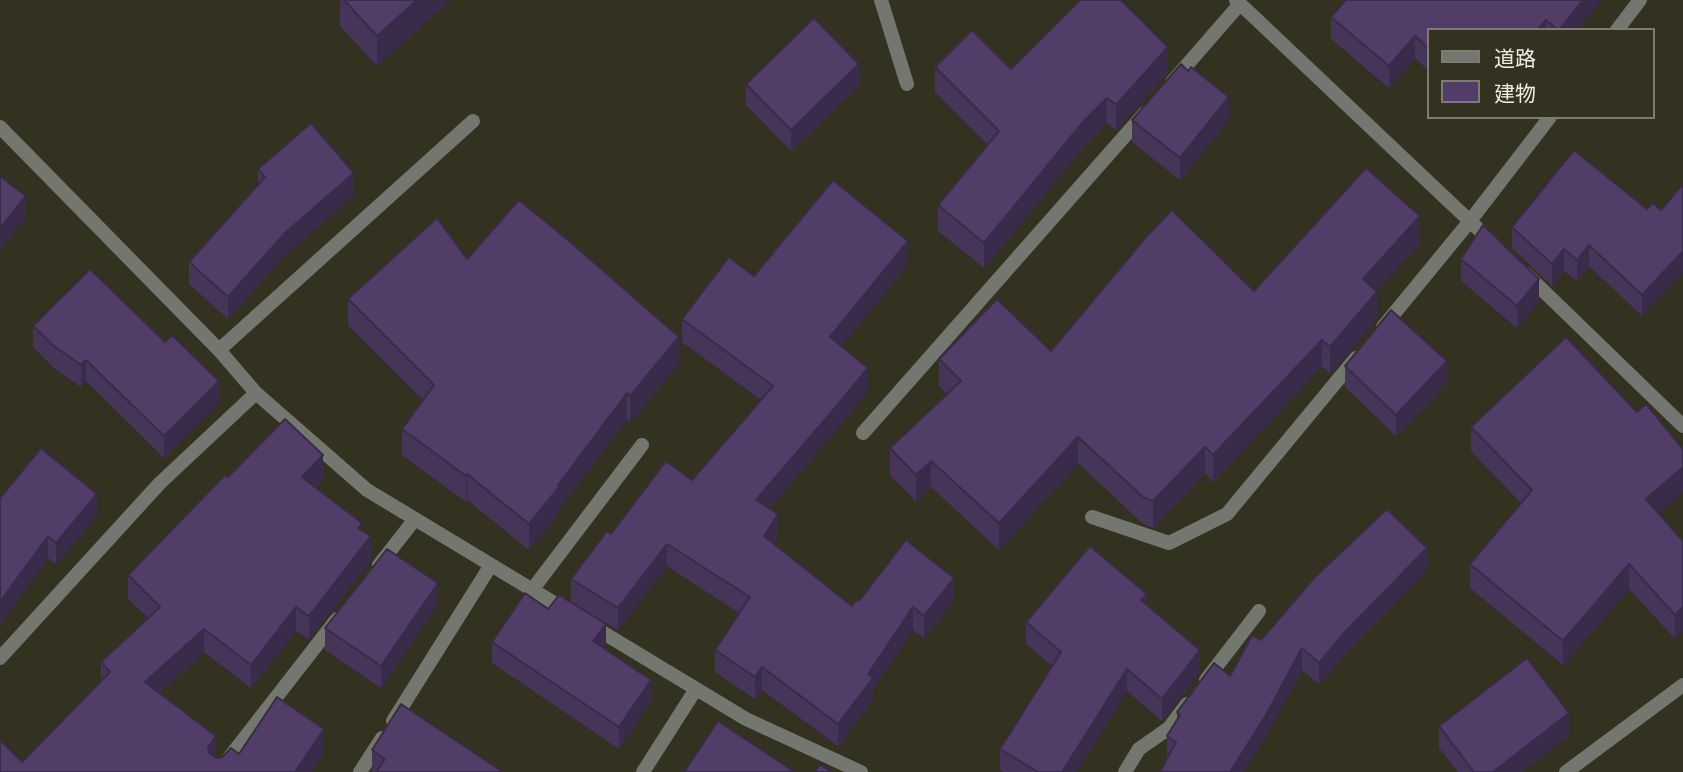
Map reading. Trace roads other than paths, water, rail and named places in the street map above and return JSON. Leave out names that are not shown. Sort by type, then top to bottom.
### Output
[{"type":"street","points":[[881,0],[907,84]]},
{"type":"street","points":[[1619,28],[1640,0]]},
{"type":"street","points":[[863,433],[1162,93],[1238,2],[1513,261],[1683,426]]},
{"type":"street","points":[[1092,517],[1169,543],[1227,514],[1471,221],[1548,119]]},
{"type":"street","points":[[219,350],[473,121]]},
{"type":"street","points":[[0,127],[219,350],[256,393],[367,490],[746,719],[861,772]]},
{"type":"street","points":[[0,658],[160,483],[256,393]]},
{"type":"street","points":[[531,590],[642,445]]},
{"type":"street","points":[[372,574],[415,519]]},
{"type":"street","points":[[360,772],[491,565]]},
{"type":"street","points":[[218,772],[346,607]]},
{"type":"street","points":[[1125,772],[1139,749],[1169,728],[1259,611]]},
{"type":"street","points":[[1566,772],[1683,685]]},
{"type":"street","points":[[643,772],[696,689]]}]
